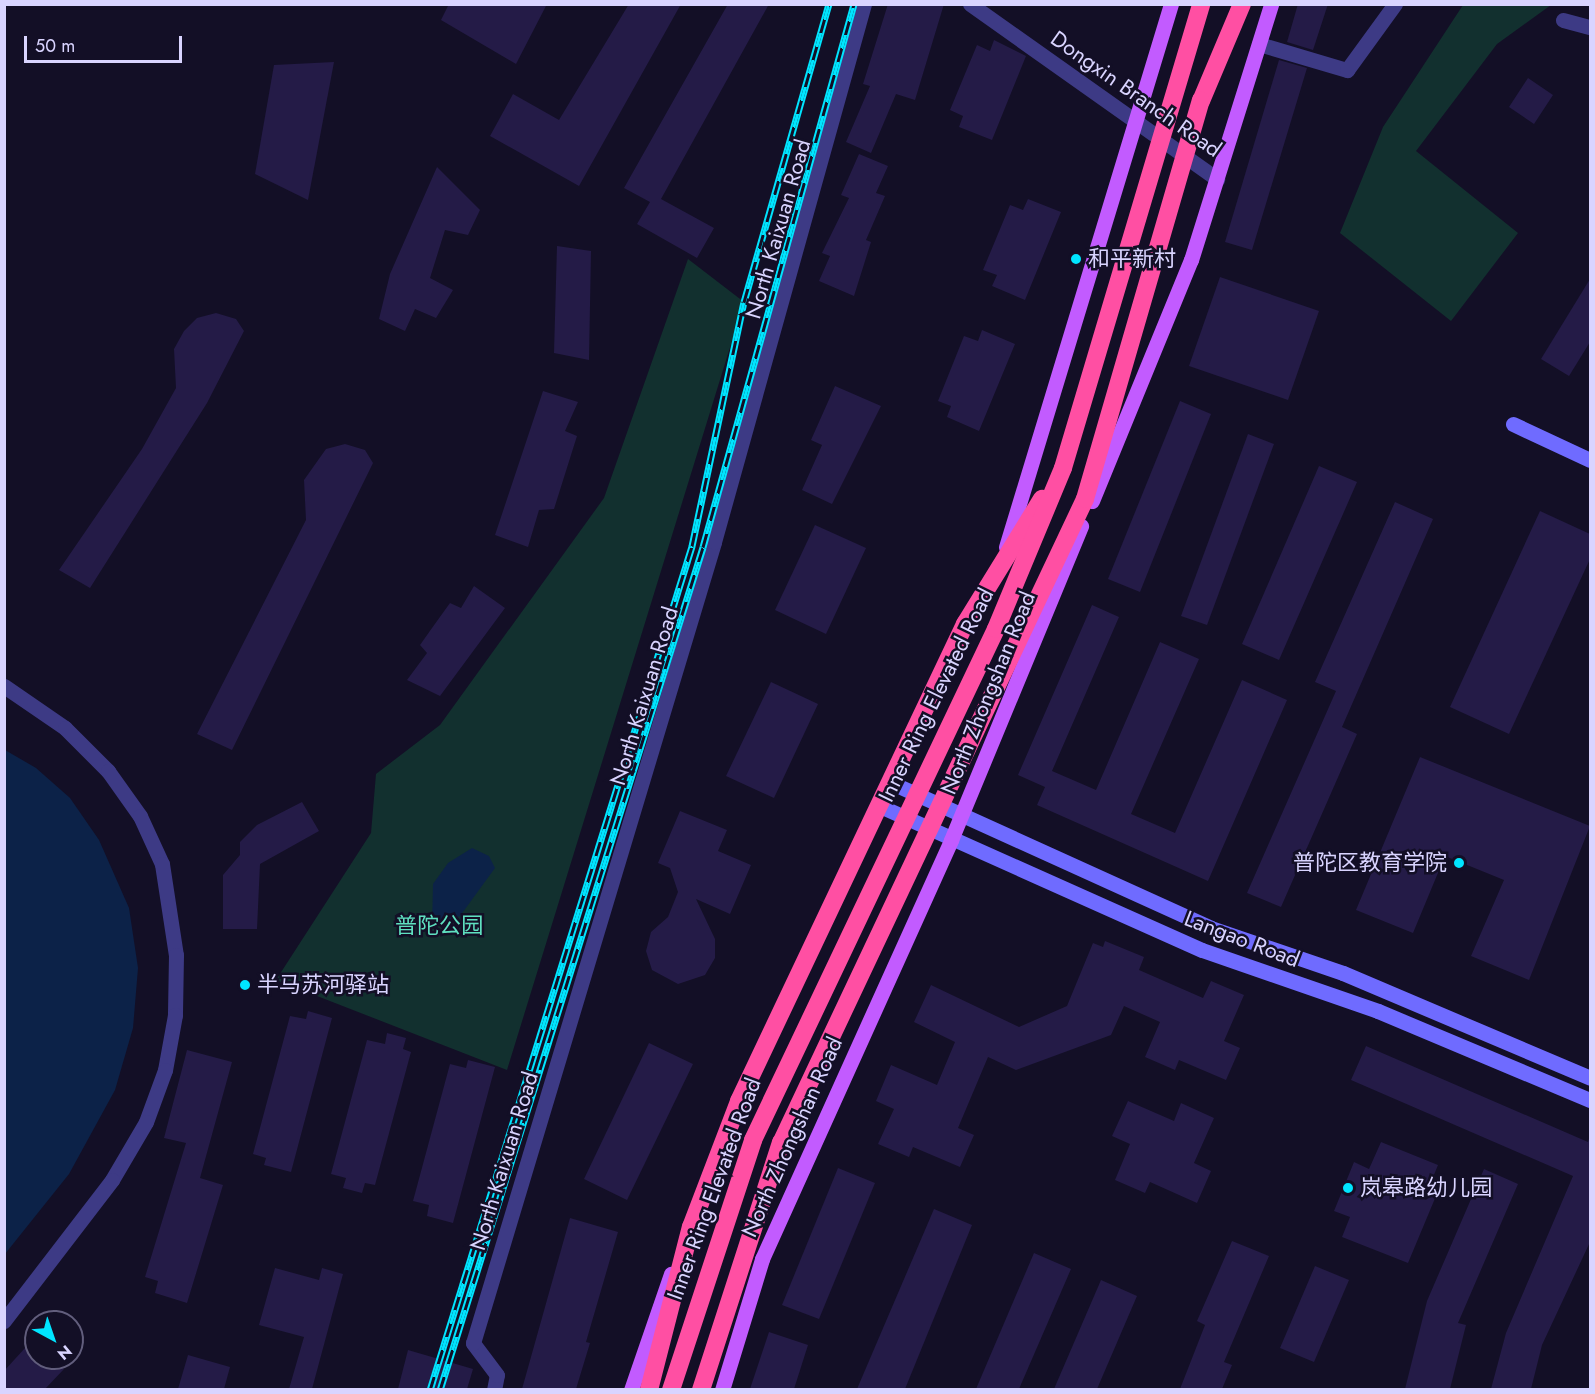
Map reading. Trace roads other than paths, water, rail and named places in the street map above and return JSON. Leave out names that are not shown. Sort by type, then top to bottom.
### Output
[{"type":"highway","name":"Inner Ring Elevated Road","points":[[671,1389],[753,1140],[996,629],[1063,468],[1201,4]]},
{"type":"highway","points":[[701,1389],[781,1143],[1084,499],[1229,4]]},
{"type":"highway","points":[[1201,101],[1242,4]]},
{"type":"highway","points":[[649,1389],[691,1227],[739,1101],[965,624],[1063,468]]},
{"type":"main road","name":"North Zhongshan Road","points":[[631,1389],[670,1278],[882,807],[982,609],[1011,534],[1171,4]]},
{"type":"main road","name":"North Zhongshan Road","points":[[722,1389],[762,1259],[962,815],[1191,260],[1270,4]]},
{"type":"main road","points":[[1513,424],[1590,460]]},
{"type":"main road","name":"Langao Road","points":[[894,784],[1211,928],[1343,973],[1590,1078]]},
{"type":"main road","name":"Langao Road","points":[[882,807],[951,840],[1202,950],[1378,1011],[1590,1100]]},
{"type":"street","name":"North Kaixuan Road","points":[[494,1389],[497,1375],[473,1343],[714,542],[864,4]]},
{"type":"street","name":"Dongxin Branch Road","points":[[970,4],[1217,178]]},
{"type":"street","points":[[1259,44],[1347,70],[1395,4]]},
{"type":"street","points":[[1563,20],[1590,27]]},
{"type":"street","points":[[4,686],[65,728],[108,771],[140,816],[162,864],[176,955],[173,1026],[146,1122],[112,1180],[4,1321]]},
{"type":"water","points":[[5,750],[36,768],[70,798],[99,840],[129,908],[138,968],[133,1028],[115,1090],[69,1174],[5,1254]]},
{"type":"water","points":[[472,848],[489,856],[495,868],[460,916],[432,928],[433,884],[448,863]]},
{"type":"railway","points":[[430,1390],[692,546],[744,302],[829,4]]},
{"type":"railway","points":[[440,1390],[703,547],[854,4]]},
{"type":"place","name":"和平新村","points":[[1076,259]]},
{"type":"place","name":"普陀区教育学院","points":[[1459,863]]},
{"type":"place","name":"半马苏河驿站","points":[[245,985]]},
{"type":"place","name":"岚皋路幼儿园","points":[[1348,1188]]},
{"type":"park label","name":"普陀公园","points":[[439,926]]}]
